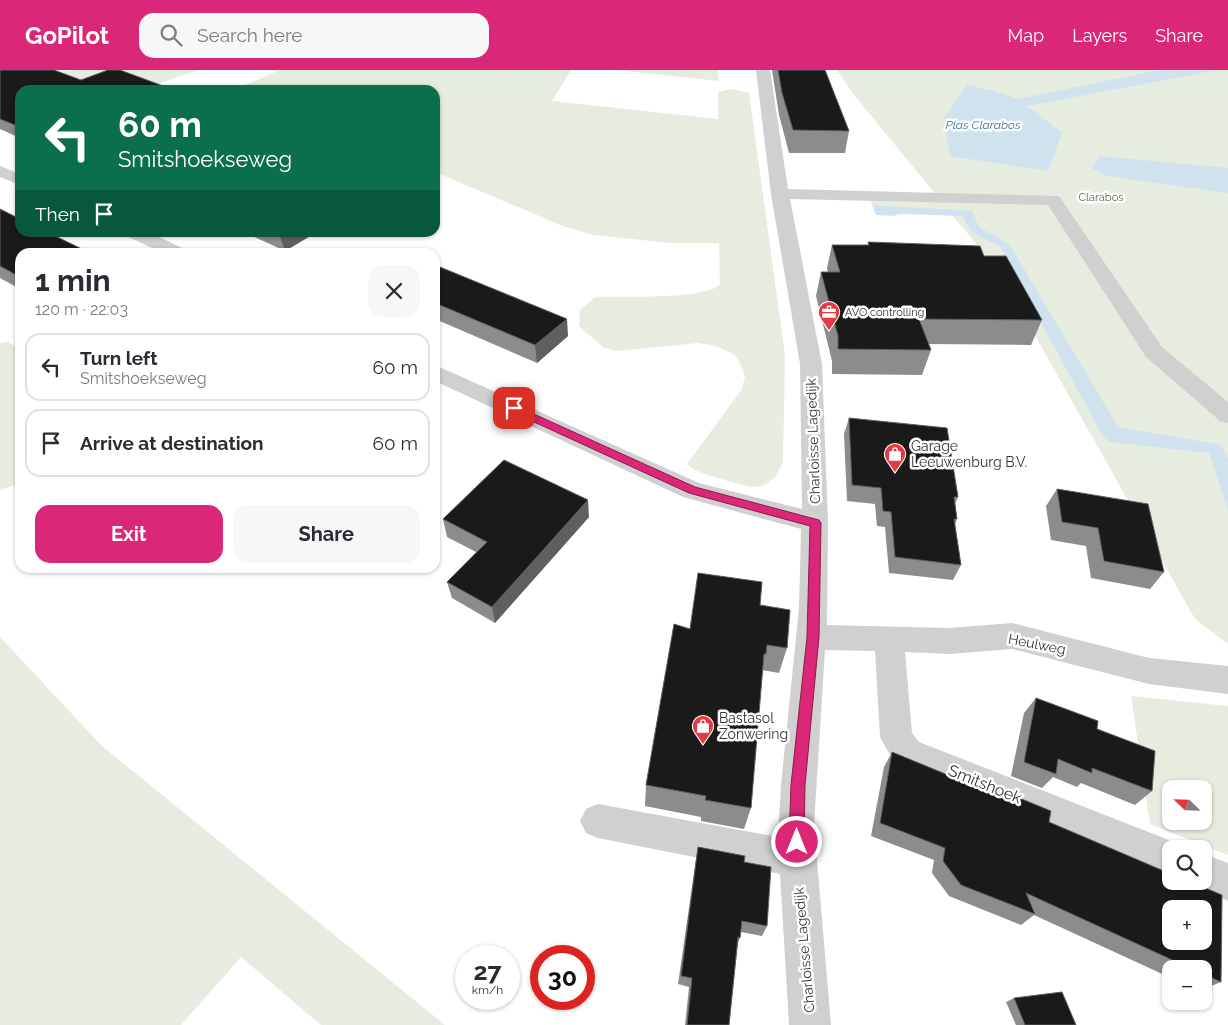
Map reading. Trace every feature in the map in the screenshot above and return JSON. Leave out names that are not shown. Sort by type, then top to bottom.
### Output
[{"type":"street","name":"Charloisse Lagedijk","points":[[763,70],[780,194],[811,364],[821,539],[798,785],[797,860],[810,1025]]},
{"type":"street","points":[[0,171],[15,178]]},
{"type":"street","points":[[780,194],[1053,200],[1154,352],[1228,415]]},
{"type":"street","points":[[144,237],[167,248]]},
{"type":"street","points":[[440,374],[685,488],[821,539]]},
{"type":"street","name":"Heulweg","points":[[813,637],[950,641],[1012,636],[1149,671],[1228,680]]},
{"type":"street","name":"Smitshoek","points":[[889,640],[896,737],[907,753],[1162,855]]},
{"type":"street","points":[[598,821],[797,860]]},
{"type":"street","points":[[1212,875],[1228,882]]},
{"type":"green space","points":[[39,70],[58,70],[57,72],[78,70],[198,70],[155,85],[34,85]]},
{"type":"green space","points":[[280,70],[571,70],[552,101],[718,119],[718,92],[732,89],[749,93],[785,355],[783,461],[774,478],[761,486],[751,487],[694,470],[687,464],[742,389],[745,376],[735,355],[716,346],[698,343],[617,351],[604,348],[579,326],[580,310],[595,297],[679,295],[710,290],[720,285],[719,243],[671,243],[593,235],[563,226],[440,174],[440,85],[245,85]]},
{"type":"green space","points":[[616,70],[717,70],[719,81]]},
{"type":"green space","name":"Clarabos","points":[[837,70],[1228,70],[1228,644],[1195,619],[998,270],[948,210],[872,205],[871,201],[942,202],[854,95]]},
{"type":"green space","points":[[8,342],[15,347],[15,485],[0,490],[0,343]]},
{"type":"green space","points":[[0,637],[102,746],[445,1025],[321,1025],[241,957],[181,1025],[0,1025]]},
{"type":"green space","points":[[1131,696],[1228,706],[1228,855],[1212,849],[1212,840],[1190,840],[1165,830],[1212,830],[1212,780],[1162,780],[1162,829],[1150,824]]},
{"type":"water","name":"Plas Clarabos","points":[[1159,70],[1217,70],[1027,106],[1062,133],[1048,171],[950,156],[944,118],[967,85],[995,91],[1018,99]]},
{"type":"water","points":[[1099,156],[1228,168],[1228,193],[1107,176],[1092,169]]},
{"type":"water","points":[[872,205],[972,211],[979,227],[1010,245],[1118,427],[1222,445],[1228,460],[1228,510],[1209,453],[1109,442],[1102,435],[1000,246],[973,232],[963,216],[876,215]]},
{"type":"building","points":[[0,70],[54,70],[81,80],[108,70],[120,70],[160,85],[15,85],[15,125],[0,119]]},
{"type":"building","points":[[778,70],[825,70],[849,131],[793,130],[782,93]]},
{"type":"building","points":[[0,209],[15,216],[15,237],[57,237],[80,248],[15,248],[15,274],[0,266]]},
{"type":"building","points":[[868,242],[980,246],[984,256],[1006,256],[1042,320],[919,319],[931,350],[838,349],[838,336],[821,272],[840,272],[832,245],[869,245]]},
{"type":"building","points":[[440,267],[567,319],[535,345],[440,305]]},
{"type":"building","name":"Garage Leeuwenburg B.V.","points":[[849,418],[947,428],[958,497],[954,497],[957,519],[954,519],[961,565],[895,557],[891,512],[883,511],[881,488],[852,485]]},
{"type":"building","points":[[504,460],[588,500],[492,607],[447,582],[487,542],[443,519]]},
{"type":"building","points":[[1057,489],[1148,504],[1164,572],[1104,561],[1098,528],[1062,522]]},
{"type":"building","points":[[698,573],[762,582],[760,605],[790,610],[787,648],[767,645],[766,654],[764,654],[751,808],[705,800],[706,796],[646,785],[674,624],[690,629]]},
{"type":"building","points":[[1036,698],[1098,721],[1097,729],[1155,751],[1152,791],[1092,768],[1092,773],[1058,759],[1056,774],[1024,762]]},
{"type":"building","points":[[892,752],[1016,803],[1017,797],[1051,811],[1049,822],[1162,870],[1162,890],[1210,890],[1222,895],[1221,982],[1212,978],[1212,960],[1172,960],[1026,893],[1035,914],[961,885],[943,861],[945,848],[880,823]]},
{"type":"building","points":[[698,847],[745,856],[744,862],[771,867],[767,926],[742,921],[740,938],[738,937],[729,1025],[687,1025],[692,978],[681,976]]},
{"type":"building","points":[[1062,992],[1076,1025],[1025,1025],[1014,998]]},
{"type":"place","name":"AVO controlling","points":[[829,331]]},
{"type":"place","name":"Garage Leeuwenburg B.V.","points":[[895,473]]},
{"type":"place","name":"Bastasol Zonwering","points":[[703,745]]},
{"type":"route","points":[[514,408],[692,490],[816,523],[813,637],[798,785],[797,842]]}]
